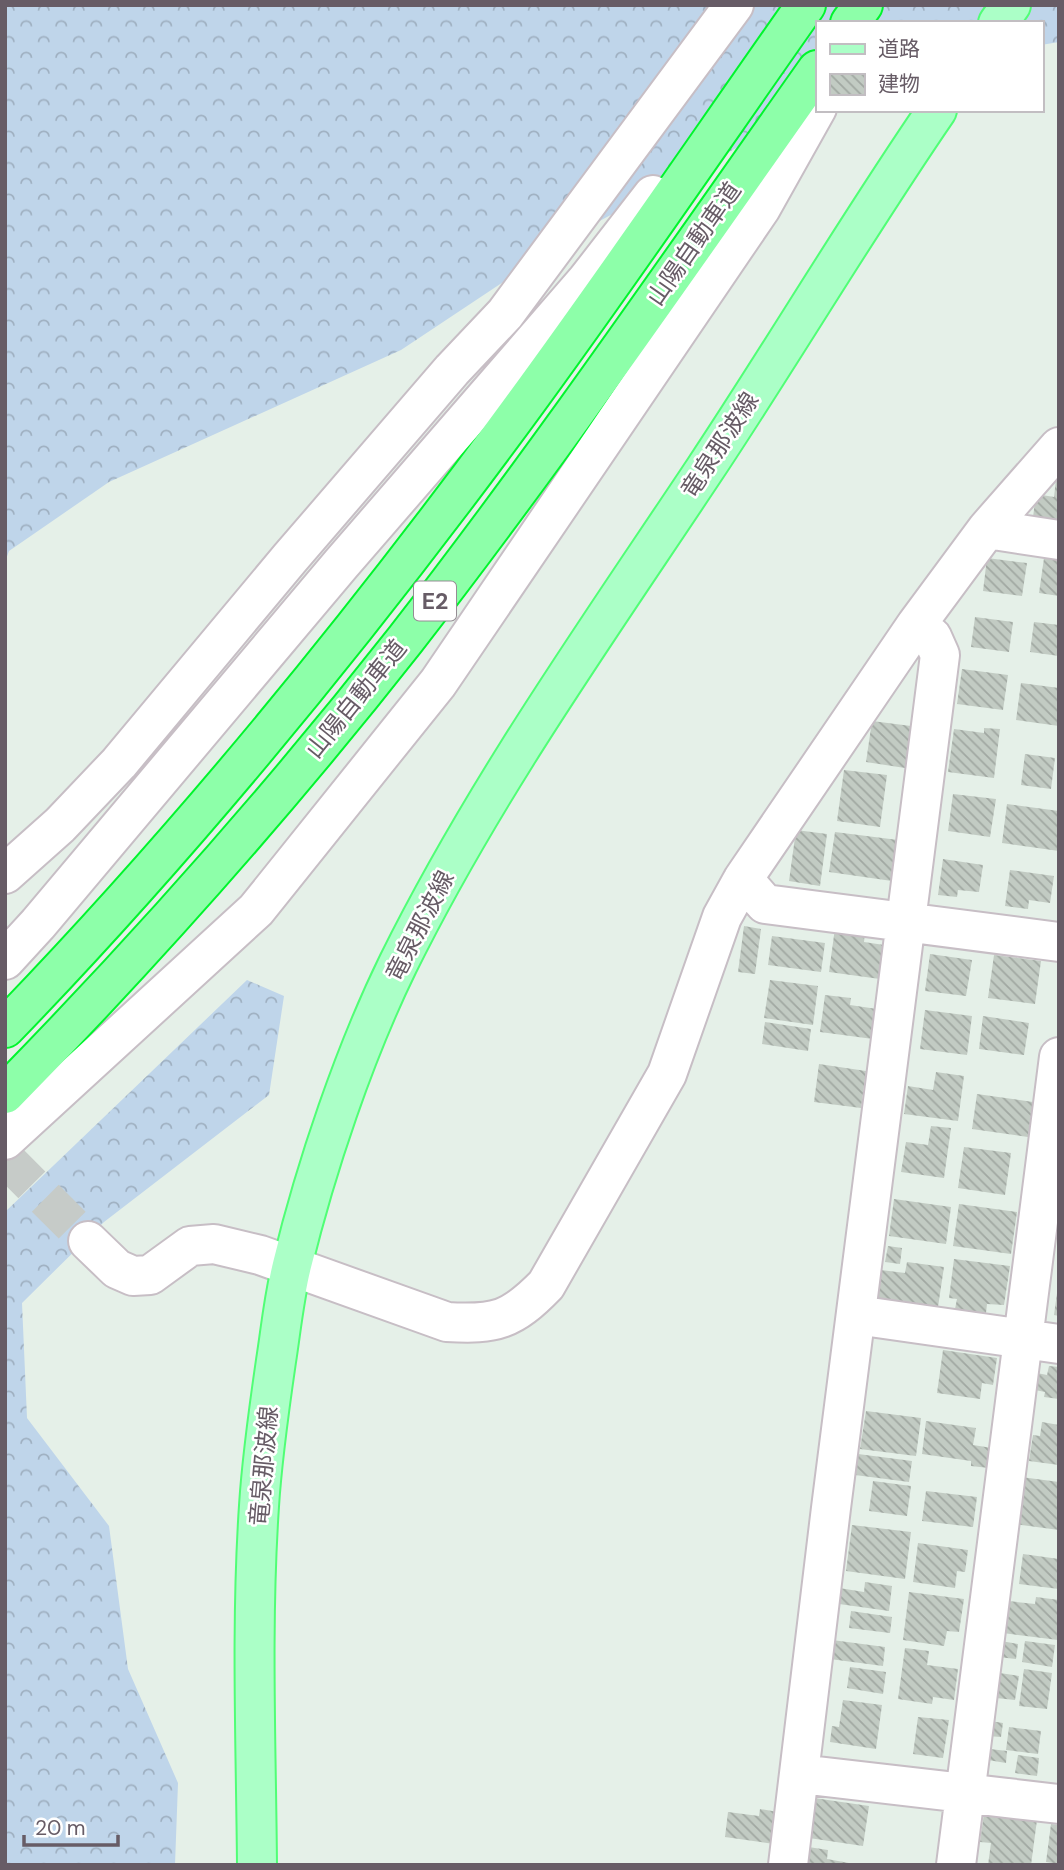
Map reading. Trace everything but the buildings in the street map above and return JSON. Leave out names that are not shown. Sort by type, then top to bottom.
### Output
[{"type":"highway","name":"山陽自動車道","points":[[5,1028],[137,887],[367,612],[505,431],[806,5]]},
{"type":"highway","points":[[851,21],[863,5]]},
{"type":"highway","name":"山陽自動車道","points":[[5,1094],[98,999],[171,918],[271,803],[404,641],[549,449],[816,71]]},
{"type":"main road","points":[[999,21],[1011,5]]},
{"type":"main road","name":"竜泉那波線","points":[[257,1865],[255,1653],[259,1506],[270,1404],[292,1266],[324,1153],[361,1049],[396,968],[435,893],[530,734],[746,407],[936,112]]},
{"type":"street","points":[[5,874],[60,825],[119,763],[452,370],[505,314],[734,5]]},
{"type":"street","points":[[5,960],[47,914],[341,564],[587,280],[799,5]]},
{"type":"street","points":[[866,21],[875,5]]},
{"type":"street","points":[[5,1140],[256,910],[438,682],[761,208],[816,110]]},
{"type":"street","points":[[88,1241],[117,1269],[132,1276],[150,1275],[190,1246],[214,1244],[260,1255],[447,1322],[474,1324],[505,1318],[524,1307],[546,1284],[667,1074],[722,917],[743,878],[916,625],[987,529],[1059,447]]},
{"type":"street","points":[[987,529],[1059,540]]},
{"type":"street","points":[[788,1865],[940,655],[932,637],[916,625]]},
{"type":"street","points":[[743,878],[765,904],[1059,942]]},
{"type":"street","points":[[956,1865],[965,1794],[1040,1342],[1059,1057]]},
{"type":"street","points":[[856,1315],[1040,1342]]},
{"type":"street","points":[[800,1774],[1059,1804]]},
{"type":"green space","points":[[5,5],[1059,5],[1059,42],[1043,45],[1043,21],[816,21],[816,106],[577,233],[401,350],[109,482],[9,551],[5,562]]},
{"type":"green space","points":[[247,980],[284,996],[269,1095],[104,1222],[22,1303],[27,1418],[109,1526],[128,1669],[178,1783],[175,1865],[5,1865],[5,1212]]},
{"type":"tunnel","points":[[5,1158],[88,1241]]}]
